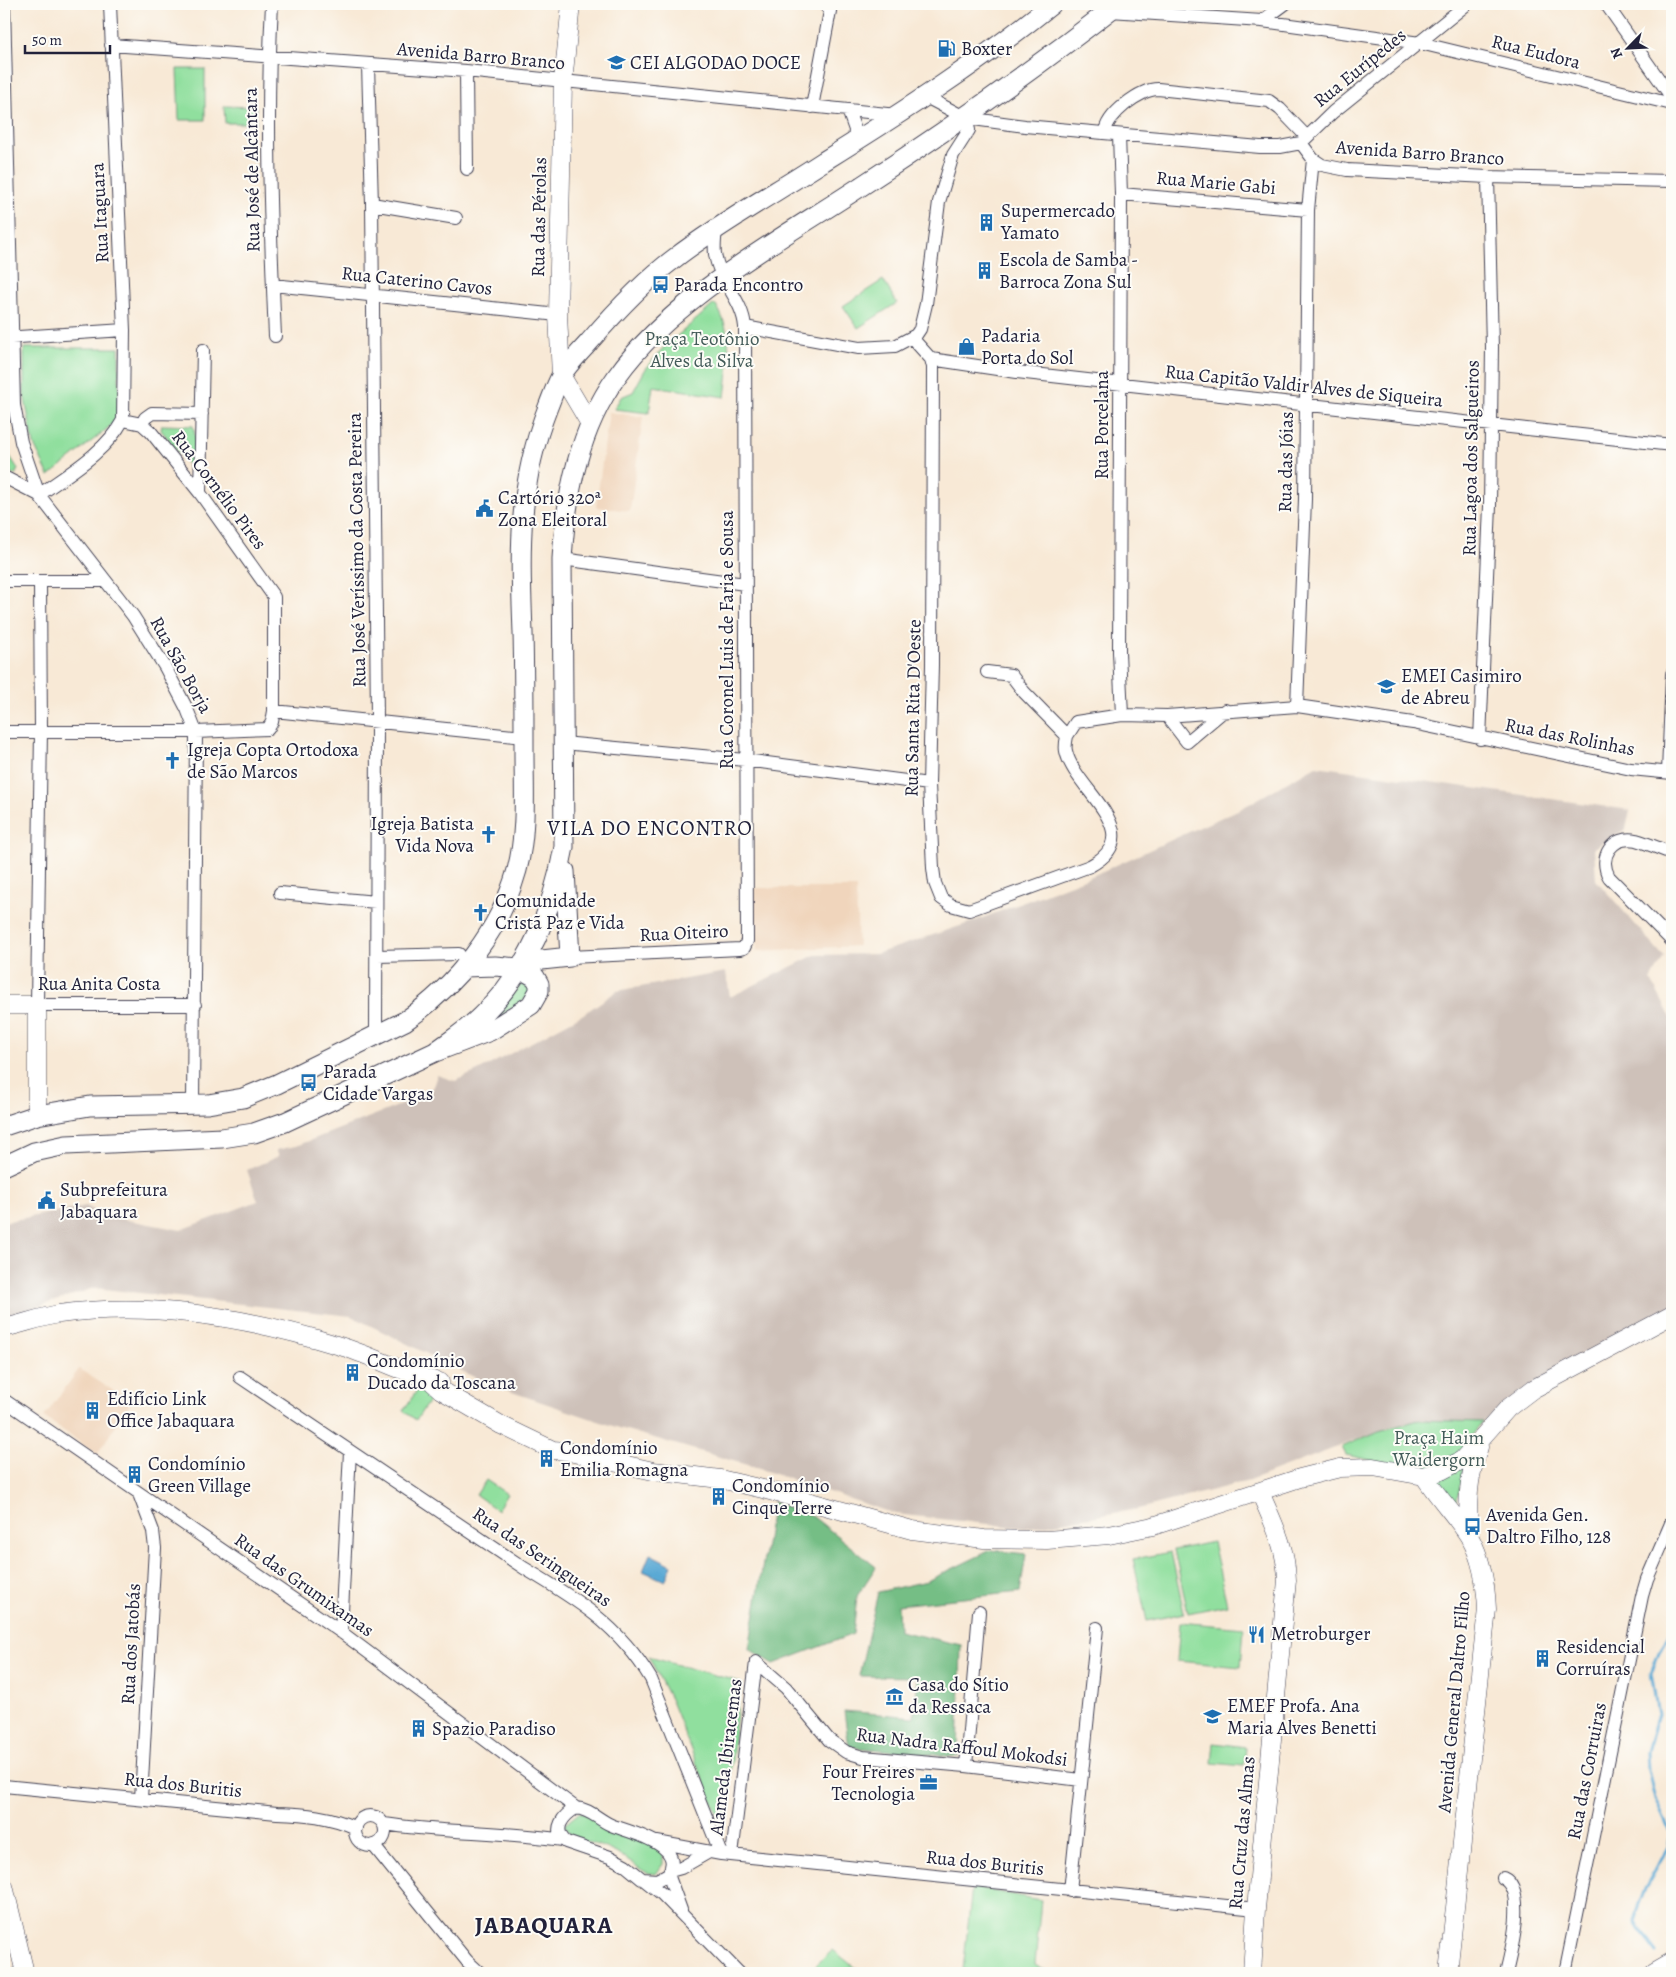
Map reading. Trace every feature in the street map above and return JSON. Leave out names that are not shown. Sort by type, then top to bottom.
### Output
[{"type":"main road","points":[[4,1126],[37,1115],[90,1106],[193,1104],[242,1098],[277,1084],[376,1036],[421,1010],[462,961],[482,944],[501,911],[517,869],[524,806],[520,573],[523,512],[528,471],[538,433],[561,375],[606,322],[672,260],[970,67],[1052,4]]},
{"type":"main road","points":[[462,961],[495,966],[521,965],[570,957],[564,847],[562,559],[564,523],[571,480],[590,424],[602,400],[633,356],[675,315],[723,277],[966,118],[1114,7]]},
{"type":"main road","points":[[435,1052],[483,1015],[521,965],[550,907],[564,847]]},
{"type":"main road","points":[[4,1166],[34,1152],[66,1145],[222,1138],[254,1133],[285,1122],[435,1052],[490,1031],[531,1005],[537,997],[539,984],[535,977],[521,965]]},
{"type":"street","points":[[4,4],[9,338],[14,406],[21,442],[39,495],[100,450],[117,432],[123,420],[142,424],[145,418],[152,414],[202,414]]},
{"type":"street","name":"Rua Itaguara","points":[[110,4],[124,330],[123,420]]},
{"type":"street","name":"Rua José de Alcântara","points":[[272,4],[270,55],[275,336]]},
{"type":"street","name":"Rua das Pérolas","points":[[571,4],[563,82],[558,315],[561,375],[590,424]]},
{"type":"street","points":[[1262,21],[1285,4]]},
{"type":"street","name":"Rua Eurípedes","points":[[1303,140],[1467,4]]},
{"type":"street","points":[[1606,4],[1672,98]]},
{"type":"street","points":[[812,107],[831,6]]},
{"type":"street","name":"Rua Eudora","points":[[1114,7],[1262,21],[1420,43],[1672,104]]},
{"type":"street","name":"Avenida Barro Branco","points":[[111,45],[270,55],[466,71],[897,115]]},
{"type":"street","name":"Rua José Veríssimo da Costa Pereira","points":[[368,64],[372,204],[377,720],[376,1036]]},
{"type":"street","points":[[466,71],[466,169]]},
{"type":"street","name":"Avenida Barro Branco","points":[[1105,133],[1107,122],[1137,96],[1151,89],[1158,89],[1269,101],[1280,109],[1303,140],[1313,159],[1330,167],[1346,170],[1488,178],[1672,181]]},
{"type":"street","points":[[926,96],[966,118],[1119,135],[1260,147],[1280,147],[1303,140]]},
{"type":"street","points":[[848,110],[854,124],[854,142]]},
{"type":"street","points":[[745,327],[859,348],[886,348],[912,338],[920,329],[926,304],[939,202],[953,155],[969,130],[966,118]]},
{"type":"street","name":"Rua Porcelana","points":[[1119,135],[1121,194],[1119,660],[1122,715]]},
{"type":"street","name":"Rua das Jóias","points":[[1297,706],[1306,405],[1308,210],[1313,159]]},
{"type":"street","name":"Rua Lagoa dos Salgueiros","points":[[1480,739],[1490,516],[1492,347],[1488,178]]},
{"type":"street","name":"Rua Marie Gabi","points":[[1121,194],[1308,210]]},
{"type":"street","points":[[372,204],[456,218]]},
{"type":"street","name":"Rua Coronel Luis de Faria e Sousa","points":[[716,230],[715,254],[723,277],[741,309],[745,327],[747,941],[744,948],[740,949]]},
{"type":"street","name":"Rua Caterino Cavos","points":[[273,285],[558,315]]},
{"type":"street","points":[[9,338],[124,330]]},
{"type":"street","points":[[912,338],[932,358]]},
{"type":"street","points":[[200,493],[203,350]]},
{"type":"street","name":"Rua Capitão Valdir Alves de Siqueira","points":[[932,358],[1121,384],[1672,445]]},
{"type":"street","name":"Rua Santa Rita D'Oeste","points":[[932,358],[932,664],[929,784],[935,883],[941,898],[969,910],[1090,866],[1106,856],[1111,848],[1113,829],[1066,752],[1066,736]]},
{"type":"street","name":"Rua Cornélio Pires","points":[[142,424],[200,493],[274,596],[274,711]]},
{"type":"street","name":"Rua São Borja","points":[[4,477],[39,495],[133,616],[165,667],[196,732],[193,1104]]},
{"type":"street","points":[[562,559],[745,584]]},
{"type":"street","points":[[4,582],[105,581]]},
{"type":"street","points":[[37,1115],[41,731],[40,582]]},
{"type":"street","points":[[987,672],[1011,675],[1024,692],[1066,736]]},
{"type":"street","points":[[1670,772],[1672,674]]},
{"type":"street","name":"Rua das Rolinhas","points":[[1066,736],[1076,722],[1122,715],[1167,716],[1225,710],[1297,706],[1413,724],[1631,769],[1670,772]]},
{"type":"street","points":[[1167,716],[1187,742],[1225,710]]},
{"type":"street","points":[[4,732],[196,732],[268,729],[272,722],[274,711],[377,720],[524,737]]},
{"type":"street","points":[[563,743],[745,760],[929,784]]},
{"type":"street","points":[[1666,851],[1634,840],[1624,840],[1608,850],[1604,860],[1604,869],[1609,877],[1672,941]]},
{"type":"street","points":[[280,893],[376,902]]},
{"type":"street","name":"Rua Oiteiro","points":[[570,957],[740,949]]},
{"type":"street","points":[[377,956],[462,961]]},
{"type":"street","name":"Rua Anita Costa","points":[[4,1005],[195,1005]]},
{"type":"street","points":[[4,1328],[58,1314],[130,1310],[192,1314],[291,1330],[343,1346],[430,1380],[440,1390],[557,1443],[565,1451],[653,1471],[720,1479],[912,1530],[984,1539],[1047,1540],[1110,1535],[1153,1526],[1300,1478],[1340,1468],[1373,1467],[1424,1476],[1441,1471],[1462,1460],[1508,1408],[1533,1389],[1672,1314]]},
{"type":"street","name":"Rua das Seringueiras","points":[[240,1377],[581,1603],[618,1634],[637,1656],[651,1678],[721,1854]]},
{"type":"street","name":"Rua das Grumixamas","points":[[4,1400],[341,1632],[576,1808],[590,1812],[626,1831],[658,1842]]},
{"type":"street","points":[[1470,1539],[1467,1490],[1471,1469],[1483,1437]]},
{"type":"street","points":[[341,1632],[350,1451]]},
{"type":"street","name":"Avenida General Daltro Filho","points":[[1424,1476],[1470,1539],[1486,1588],[1487,1609],[1448,1973]]},
{"type":"street","name":"Rua Cruz das Almas","points":[[1252,1973],[1256,1909],[1287,1580],[1287,1564],[1279,1531],[1260,1492]]},
{"type":"street","name":"Rua dos Jatobás","points":[[139,1494],[153,1531],[155,1548],[141,1799]]},
{"type":"street","name":"Rua das Corruiras","points":[[1565,1973],[1642,1596],[1647,1579],[1672,1521]]},
{"type":"street","points":[[966,1766],[980,1612]]},
{"type":"street","points":[[1070,1891],[1097,1628]]},
{"type":"street","name":"Alameda Ibiracemas","points":[[721,1854],[756,1662]]},
{"type":"street","name":"Rua Nadra Raffoul Mokodsi","points":[[756,1662],[786,1688],[830,1740],[846,1752],[863,1757],[966,1766],[1081,1780]]},
{"type":"street","name":"Rua dos Buritis","points":[[4,1786],[277,1813],[314,1814],[337,1820],[356,1828]]},
{"type":"street","points":[[561,1835],[563,1816],[576,1808]]},
{"type":"street","points":[[373,1846],[381,1841],[384,1830],[377,1818],[368,1816],[360,1820],[356,1828],[360,1841],[373,1846],[467,1961],[480,1973]]},
{"type":"street","points":[[384,1830],[561,1835],[625,1864],[684,1917],[739,1973]]},
{"type":"street","points":[[658,1842],[667,1853],[671,1863],[669,1873],[684,1917]]},
{"type":"street","name":"Rua dos Buritis","points":[[658,1842],[721,1854],[1256,1909]]},
{"type":"street","points":[[642,1879],[657,1880],[681,1868],[721,1854]]},
{"type":"street","points":[[1503,1878],[1511,1883],[1516,1893],[1515,1923],[1506,1973]]},
{"type":"street","points":[[4,1886],[25,1973]]},
{"type":"street","points":[[467,1961],[473,1973]]},
{"type":"street","points":[[1653,1973],[1672,1962]]},
{"type":"shaded area","points":[[609,412],[643,417],[630,511],[596,507]]},
{"type":"shaded area","points":[[1316,766],[1630,810],[1626,829],[1594,848],[1596,880],[1664,957],[1651,980],[1672,1020],[1672,1311],[1523,1393],[1483,1422],[1419,1420],[1379,1431],[1249,1481],[1138,1509],[1025,1528],[895,1514],[754,1467],[616,1427],[488,1384],[351,1316],[94,1288],[4,1318],[4,1222],[86,1206],[106,1216],[181,1230],[258,1201],[247,1170],[279,1156],[276,1150],[296,1146],[431,1093],[437,1075],[455,1081],[478,1071],[582,1015],[617,991],[726,972],[730,997],[815,955],[876,954],[972,922],[1092,876],[1242,808]]},
{"type":"shaded area","points":[[752,888],[856,888],[858,946],[757,951]]},
{"type":"shaded area","points":[[79,1369],[131,1402],[97,1454],[44,1417]]},
{"type":"green space","points":[[177,69],[205,69],[205,120],[179,120]]},
{"type":"green space","points":[[224,106],[256,107],[256,123],[225,123]]},
{"type":"green space","points":[[883,280],[897,303],[858,328],[843,306]]},
{"type":"green space","name":"Praça Teotônio Alves da Silva","points":[[713,305],[716,305],[722,316],[728,338],[729,361],[725,397],[653,386],[649,413],[614,409],[621,397],[633,392],[645,370],[662,349]]},
{"type":"green space","points":[[24,348],[119,348],[119,419],[49,476],[34,445],[24,395]]},
{"type":"green space","points":[[4,419],[8,453],[18,469],[15,475],[4,470]]},
{"type":"green space","points":[[162,425],[193,426],[196,447],[191,468],[161,430]]},
{"type":"green space","points":[[524,981],[531,986],[532,993],[517,1006],[483,1026]]},
{"type":"green space","points":[[418,1389],[431,1398],[416,1420],[403,1411]]},
{"type":"green space","name":"Praça Haim Waidergorn","points":[[1419,1420],[1483,1422],[1470,1438],[1455,1509],[1422,1471],[1346,1455],[1342,1447],[1379,1431]]},
{"type":"green space","points":[[486,1480],[507,1494],[497,1510],[476,1495]]},
{"type":"green space","points":[[773,1502],[811,1515],[876,1567],[857,1596],[853,1634],[774,1664],[749,1649]]},
{"type":"green space","points":[[1213,1542],[1227,1605],[1188,1613],[1174,1550]]},
{"type":"green space","points":[[991,1550],[1026,1554],[1020,1592],[898,1605],[899,1631],[961,1645],[958,1757],[849,1747],[844,1711],[914,1717],[918,1677],[859,1676],[878,1592],[927,1581]]},
{"type":"green space","points":[[1171,1552],[1184,1613],[1147,1621],[1133,1559]]},
{"type":"green space","points":[[1180,1622],[1244,1628],[1241,1667],[1177,1661]]},
{"type":"green space","points":[[649,1657],[740,1682],[726,1819],[724,1820],[718,1816],[671,1701]]},
{"type":"green space","points":[[1214,1743],[1246,1747],[1244,1766],[1212,1763]]},
{"type":"green space","points":[[580,1812],[656,1845],[663,1854],[663,1864],[656,1874],[643,1870],[606,1849],[573,1839],[564,1825]]},
{"type":"green space","points":[[972,1887],[1041,1900],[1035,1964],[1051,1973],[983,1973],[963,1971]]},
{"type":"green space","points":[[833,1950],[859,1971],[858,1973],[807,1973]]},
{"type":"water","points":[[650,1554],[672,1565],[665,1581],[643,1571]]},
{"type":"waterway","points":[[1658,1952],[1640,1929],[1636,1921],[1636,1912],[1645,1888],[1669,1845],[1670,1832],[1655,1799],[1648,1771],[1647,1751],[1658,1715],[1651,1673],[1659,1651],[1672,1631]]},
{"type":"place","name":"Boxter","points":[[947,49]]},
{"type":"place","name":"CEI ALGODAO DOCE","points":[[616,63]]},
{"type":"place","name":"Supermercado Yamato","points":[[987,222]]},
{"type":"place","name":"Escola de Samba - Barroca Zona Sul","points":[[985,271]]},
{"type":"place","name":"Parada Encontro","points":[[660,285]]},
{"type":"place","name":"Padaria Porta do Sol","points":[[967,347]]},
{"type":"place","name":"Cartório 320ª Zona Eleitoral","points":[[484,509]]},
{"type":"place","name":"EMEI Casimiro de Abreu","points":[[1387,687]]},
{"type":"place","name":"Igreja Copta Ortodoxa de São Marcos","points":[[173,761]]},
{"type":"place","name":"Igreja Batista Vida Nova","points":[[488,835]]},
{"type":"place","name":"Comunidade Cristã Paz e Vida","points":[[481,912]]},
{"type":"place","name":"Parada Cidade Vargas","points":[[309,1083]]},
{"type":"place","name":"Subprefeitura Jabaquara","points":[[46,1201]]},
{"type":"place","name":"Condomínio Ducado da Toscana","points":[[353,1372]]},
{"type":"place","name":"Edifício Link Office Jabaquara","points":[[93,1410]]},
{"type":"place","name":"Condomínio Emilia Romagna","points":[[546,1459]]},
{"type":"place","name":"Condomínio Green Village","points":[[134,1475]]},
{"type":"place","name":"Condomínio Cinque Terre","points":[[718,1497]]},
{"type":"place","name":"Avenida Gen. Daltro Filho, 128","points":[[1472,1526]]},
{"type":"place","name":"Metroburger","points":[[1257,1634]]},
{"type":"place","name":"Residencial Corruíras","points":[[1542,1658]]},
{"type":"place","name":"Casa do Sítio da Ressaca","points":[[894,1696]]},
{"type":"place","name":"EMEF Profa. Ana Maria Alves Benetti","points":[[1213,1717]]},
{"type":"place","name":"Spazio Paradiso","points":[[418,1729]]},
{"type":"place","name":"Four Freires Tecnologia","points":[[929,1783]]},
{"type":"district","name":"VILA DO ENCONTRO","points":[[650,828]]},
{"type":"district","name":"JABAQUARA","points":[[544,1925]]}]
